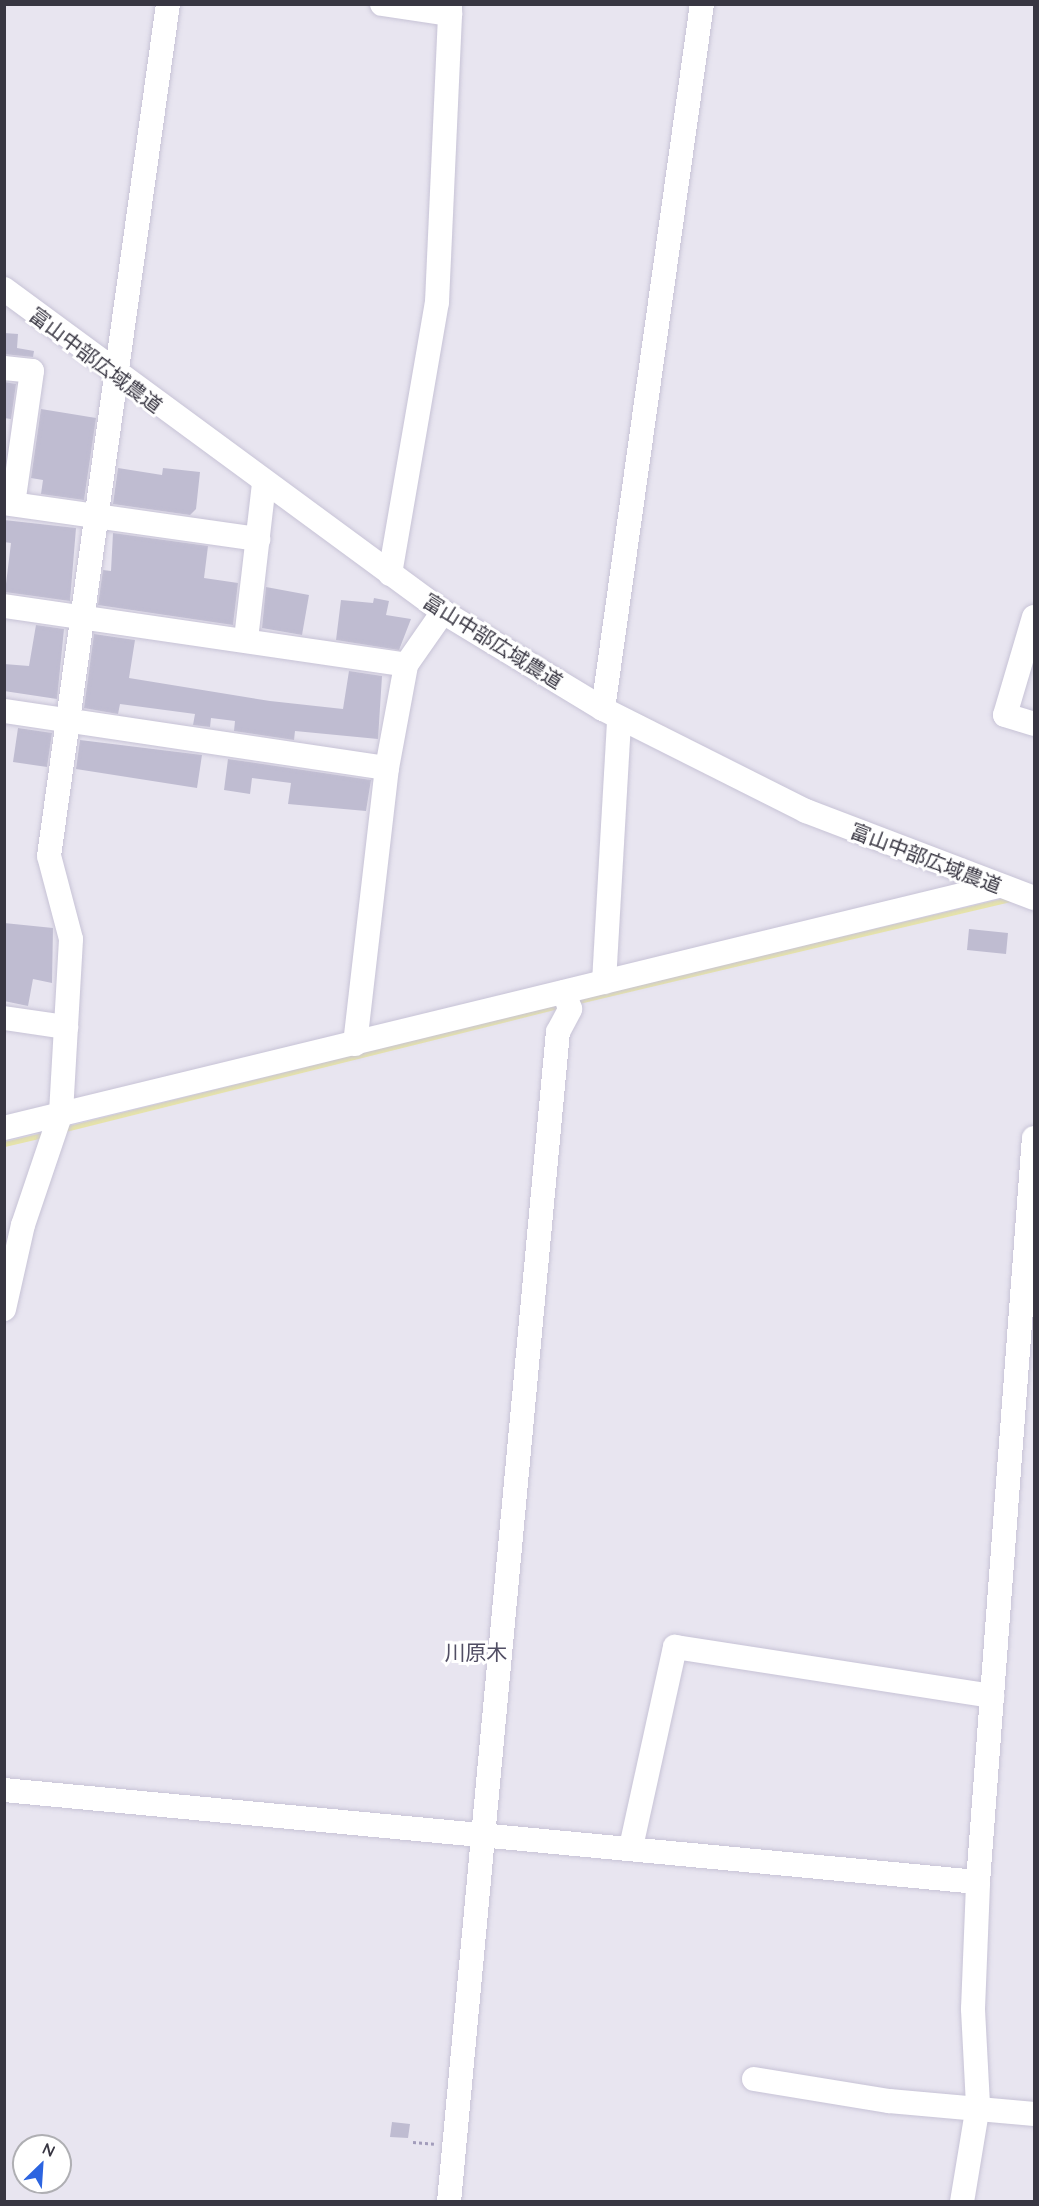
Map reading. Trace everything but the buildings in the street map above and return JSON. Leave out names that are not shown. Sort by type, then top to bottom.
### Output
[{"type":"street","points":[[4,1309],[23,1225],[61,1113],[71,939],[49,856],[67,720],[85,618],[112,374],[168,4]]},
{"type":"street","points":[[382,4],[450,9],[437,302],[390,574]]},
{"type":"street","points":[[604,982],[611,714],[702,4]]},
{"type":"street","name":"富山中部広域農道","points":[[4,289],[112,374],[444,612],[611,714],[806,811],[998,886],[1035,898]]},
{"type":"street","points":[[4,368],[32,371],[9,504],[258,539]]},
{"type":"street","points":[[246,639],[264,483]]},
{"type":"street","points":[[4,606],[246,639],[406,665]]},
{"type":"street","points":[[355,1044],[387,768],[406,665],[444,612]]},
{"type":"street","points":[[1035,617],[1005,715],[1035,724]]},
{"type":"street","points":[[4,711],[387,768]]},
{"type":"street","points":[[4,1128],[998,886]]},
{"type":"street","points":[[448,2202],[558,1032],[570,1009],[564,992]]},
{"type":"street","points":[[4,1018],[66,1027]]},
{"type":"street","points":[[962,2202],[978,2105],[973,2009],[978,1882],[992,1696],[1025,1398],[1035,1138]]},
{"type":"street","points":[[631,1847],[675,1647],[992,1696]]},
{"type":"street","points":[[4,1790],[484,1832],[978,1882]]},
{"type":"street","points":[[754,2079],[889,2101],[978,2105],[1035,2114]]},
{"type":"waterway","points":[[574,1002],[1011,899]]},
{"type":"waterway","points":[[61,1130],[562,1005]]},
{"type":"waterway","points":[[4,1144],[47,1134]]},
{"type":"district","name":"川原木","points":[[476,1652]]}]
